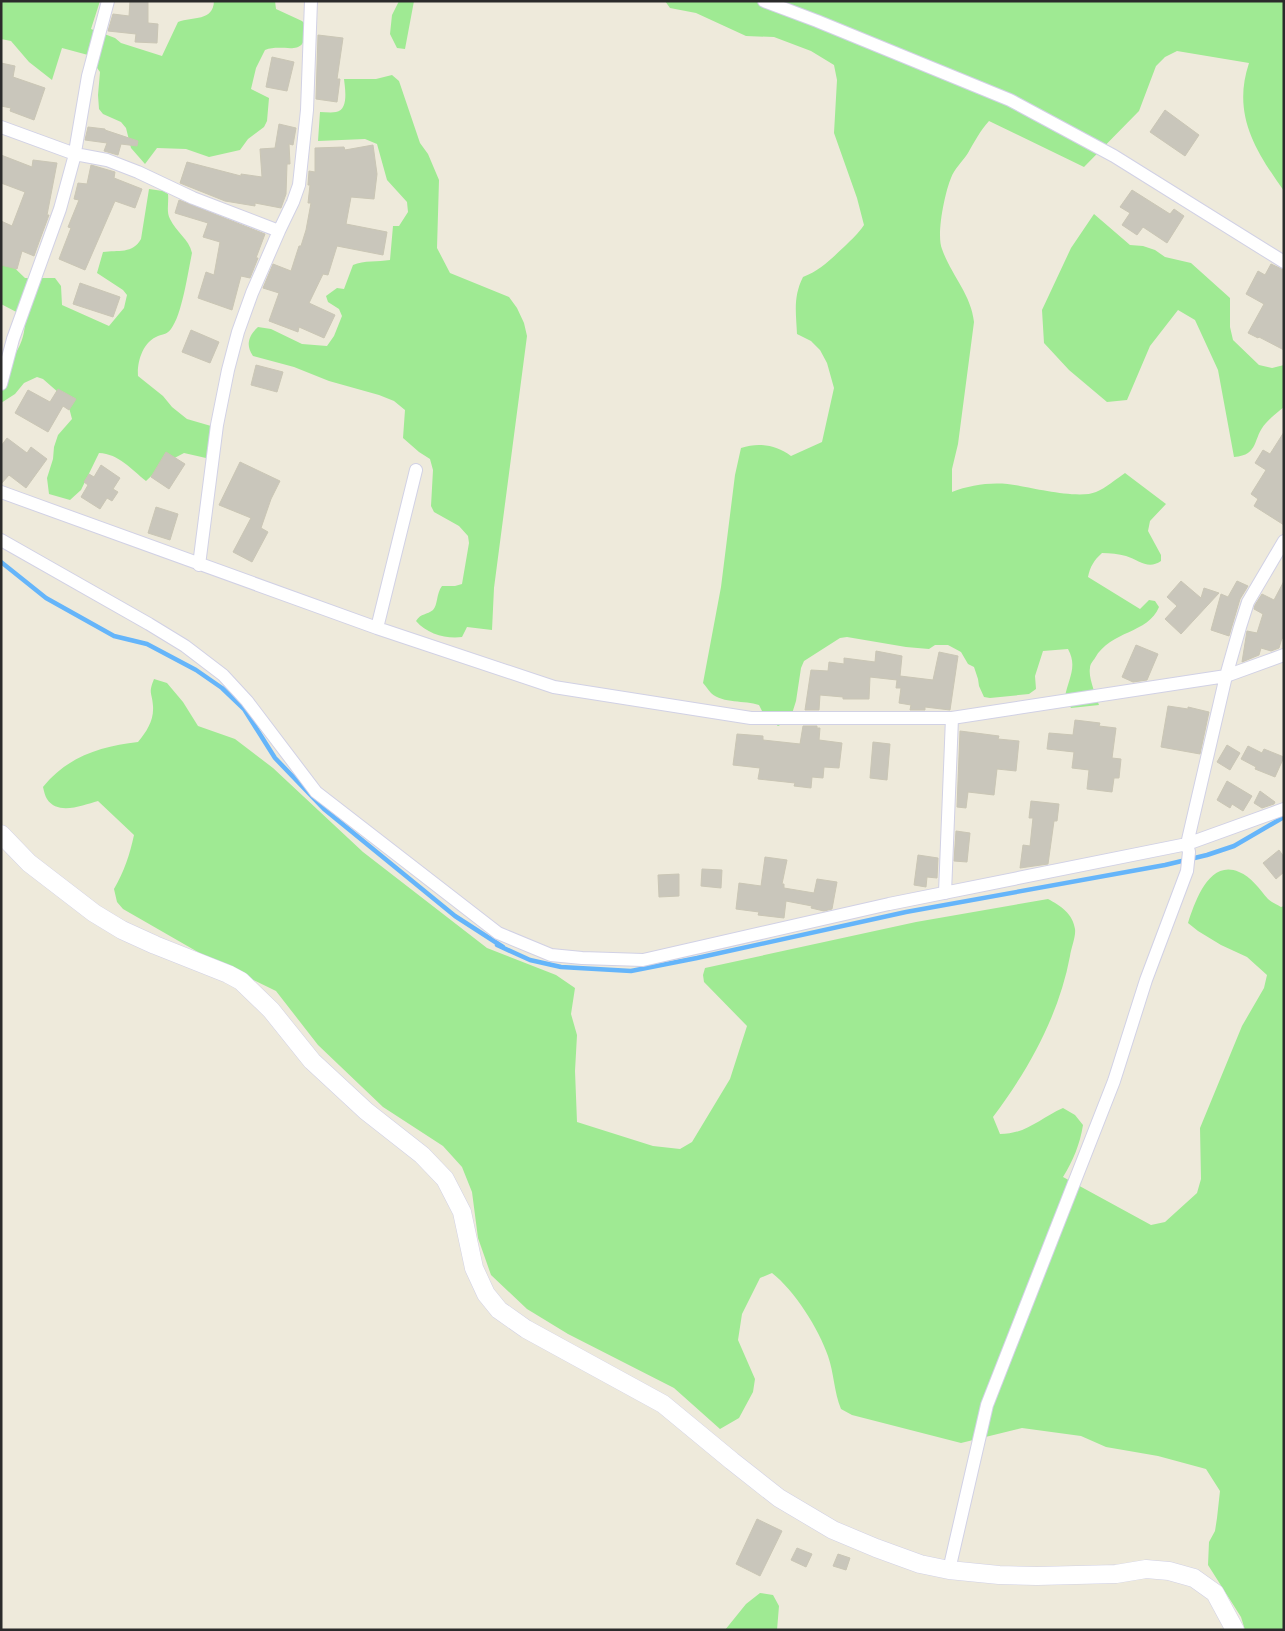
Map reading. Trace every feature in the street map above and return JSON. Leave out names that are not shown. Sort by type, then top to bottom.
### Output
[{"type":"main road","points":[[1,834],[29,863],[94,913],[122,930],[228,974],[252,990],[312,1061],[366,1111],[422,1155],[446,1179],[462,1212],[474,1268],[486,1294],[499,1310],[526,1329],[663,1404],[779,1498],[834,1530],[876,1548],[920,1564],[949,1570],[1028,1576],[1116,1574],[1146,1569],[1169,1571],[1194,1578],[1216,1593],[1235,1630]]},
{"type":"street","points":[[1,384],[13,339],[60,209],[75,154],[88,76],[108,1]]},
{"type":"street","points":[[199,565],[217,425],[238,332],[299,185],[307,110],[311,1]]},
{"type":"street","points":[[764,1],[817,20],[1010,100],[1114,156],[1284,262]]},
{"type":"street","points":[[1,128],[75,154],[107,160],[138,172],[193,198],[279,230]]},
{"type":"street","points":[[377,628],[416,470]]},
{"type":"street","points":[[1,492],[377,628],[554,687],[751,718],[952,718],[1226,676],[1284,655]]},
{"type":"street","points":[[1,540],[149,624],[223,675],[246,701],[316,792],[498,933],[551,955],[643,960],[945,893],[1188,848],[1284,809]]},
{"type":"street","points":[[949,1570],[987,1405],[1114,1081],[1146,980],[1187,871],[1188,848],[1226,676],[1248,602],[1284,541]]},
{"type":"street","points":[[945,893],[952,718]]},
{"type":"green space","points":[[1,1],[100,1],[91,29],[115,38],[121,43],[162,56],[178,22],[206,15],[213,8],[214,1],[275,1],[276,9],[302,21],[307,26],[303,43],[298,47],[265,50],[256,68],[251,89],[269,98],[267,121],[264,127],[248,139],[240,150],[209,157],[186,149],[157,148],[145,164],[131,148],[126,128],[121,122],[103,114],[99,109],[100,72],[88,55],[62,48],[52,80],[29,62],[11,41],[1,39]]},
{"type":"green space","points":[[399,1],[414,1],[405,49],[397,48],[390,34],[392,15]]},
{"type":"green space","points":[[665,1],[1284,1],[1284,191],[1264,161],[1249,131],[1243,99],[1244,81],[1249,63],[1177,51],[1165,57],[1156,66],[1139,111],[1084,167],[989,121],[954,171],[946,193],[942,213],[940,243],[969,302],[974,322],[958,444],[952,469],[952,492],[977,485],[1011,484],[1058,493],[1089,494],[1103,488],[1125,473],[1166,504],[1150,521],[1148,531],[1161,555],[1161,561],[1152,565],[1123,555],[1102,553],[1090,570],[1088,577],[1140,609],[1149,600],[1155,601],[1159,607],[1154,616],[1147,622],[1110,642],[1102,649],[1092,663],[1090,676],[1099,705],[1071,708],[1065,697],[1072,667],[1071,655],[1068,649],[1043,651],[1035,676],[1036,689],[1029,694],[990,698],[984,697],[974,667],[968,664],[961,652],[948,645],[935,645],[929,649],[847,637],[840,638],[804,661],[790,720],[778,726],[763,713],[759,705],[722,699],[711,693],[703,683],[721,587],[735,475],[741,448],[761,445],[779,449],[791,456],[822,442],[834,388],[827,363],[820,350],[811,341],[797,334],[796,305],[798,291],[803,277],[821,268],[864,225],[857,198],[834,133],[837,80],[834,65],[811,51],[774,37],[746,36],[696,13],[670,8]]},
{"type":"green space","points":[[392,75],[399,81],[420,143],[428,154],[439,180],[437,248],[450,273],[509,297],[524,323],[527,336],[494,588],[492,630],[467,627],[462,637],[437,635],[420,626],[416,621],[433,610],[442,586],[462,584],[469,543],[468,536],[459,526],[434,512],[431,506],[433,470],[430,459],[403,438],[405,410],[394,401],[379,395],[329,381],[294,367],[253,356],[249,348],[250,337],[258,327],[271,329],[302,344],[327,346],[334,336],[342,316],[339,309],[328,302],[326,296],[337,288],[344,289],[353,265],[390,260],[393,226],[399,226],[408,212],[407,202],[387,180],[377,144],[365,139],[318,141],[320,112],[336,112],[345,103],[344,79],[376,79]]},
{"type":"green space","points":[[149,189],[163,191],[168,194],[169,216],[192,253],[184,293],[175,322],[168,332],[153,339],[145,347],[140,358],[138,376],[187,419],[211,426],[211,454],[206,458],[184,453],[165,463],[146,481],[119,459],[99,453],[81,490],[70,500],[49,494],[47,478],[53,459],[54,447],[58,435],[72,419],[67,400],[43,379],[37,377],[24,383],[15,394],[1,403],[1,360],[14,356],[23,337],[25,321],[24,316],[1,304],[1,255],[25,278],[55,278],[61,286],[62,305],[109,326],[124,308],[127,295],[123,290],[97,273],[103,252],[125,250],[138,244],[141,239]]},
{"type":"green space","points":[[1094,214],[1130,245],[1143,246],[1155,250],[1165,257],[1191,263],[1230,298],[1230,327],[1233,340],[1259,365],[1272,368],[1284,365],[1284,407],[1266,423],[1248,453],[1234,457],[1218,370],[1195,320],[1178,310],[1150,346],[1127,400],[1107,402],[1069,370],[1044,343],[1042,310],[1071,248]]},
{"type":"green space","points":[[154,679],[167,683],[183,702],[198,726],[235,739],[273,768],[363,852],[487,948],[556,975],[575,988],[571,1014],[577,1035],[575,1071],[577,1122],[653,1146],[680,1149],[692,1142],[730,1079],[747,1026],[704,982],[705,968],[916,922],[1048,899],[1066,911],[1074,924],[1074,939],[1065,978],[1041,1041],[1019,1080],[993,1117],[1000,1134],[1026,1128],[1063,1108],[1075,1115],[1083,1125],[1082,1132],[1076,1152],[1063,1177],[1151,1225],[1165,1222],[1197,1193],[1201,1179],[1200,1128],[1242,1026],[1264,988],[1267,975],[1247,957],[1221,945],[1188,923],[1191,914],[1205,885],[1219,872],[1228,870],[1243,874],[1269,900],[1281,907],[1284,906],[1284,1630],[1245,1630],[1241,1617],[1208,1565],[1209,1542],[1215,1531],[1220,1491],[1206,1469],[1158,1456],[1106,1447],[1081,1436],[1022,1428],[961,1443],[852,1415],[841,1409],[832,1369],[819,1334],[789,1289],[772,1273],[760,1278],[742,1314],[738,1340],[755,1379],[753,1392],[739,1418],[720,1429],[674,1388],[568,1334],[527,1309],[491,1275],[478,1238],[472,1192],[462,1167],[443,1146],[383,1107],[318,1045],[276,991],[210,959],[123,909],[117,902],[114,889],[126,863],[134,835],[98,801],[78,807],[64,808],[52,804],[47,799],[43,787],[52,777],[74,761],[111,746],[138,742],[151,721],[153,706],[151,690]]},
{"type":"green space","points":[[760,1593],[773,1595],[779,1606],[777,1630],[725,1630],[746,1604]]},
{"type":"building","points":[[130,1],[148,1],[148,23],[158,24],[157,43],[135,42],[136,34],[108,31],[113,14],[129,16]]},
{"type":"building","points":[[318,35],[343,38],[337,79],[340,79],[337,102],[316,99]]},
{"type":"building","points":[[272,57],[294,62],[287,91],[266,87]]},
{"type":"building","points":[[1,63],[15,66],[13,77],[45,88],[34,120],[10,111],[11,108],[1,106]]},
{"type":"building","points":[[1165,110],[1199,135],[1185,156],[1150,132]]},
{"type":"building","points":[[279,124],[296,128],[293,145],[289,144],[290,164],[287,164],[286,194],[281,208],[255,203],[255,206],[225,201],[180,183],[187,162],[241,176],[241,174],[262,177],[260,149],[275,148]]},
{"type":"building","points":[[88,127],[105,129],[138,141],[137,146],[121,144],[118,155],[104,151],[107,143],[85,140]]},
{"type":"building","points":[[373,145],[377,174],[374,199],[351,197],[346,224],[387,232],[383,255],[337,246],[328,275],[323,274],[309,303],[335,315],[324,338],[299,327],[298,332],[269,321],[279,293],[263,288],[273,264],[291,271],[299,246],[301,246],[311,203],[308,203],[309,171],[315,172],[315,148],[344,147],[345,150]]},
{"type":"building","points":[[1,155],[32,167],[33,160],[57,163],[47,215],[49,215],[34,256],[22,251],[17,269],[1,265],[1,221],[12,226],[25,192],[1,183]]},
{"type":"building","points":[[91,165],[115,172],[114,178],[142,189],[135,208],[115,201],[85,270],[59,259],[71,228],[68,227],[79,200],[74,199],[78,183],[87,184]]},
{"type":"building","points":[[1132,190],[1170,214],[1174,209],[1184,216],[1167,243],[1143,227],[1137,235],[1122,225],[1130,213],[1120,207]]},
{"type":"building","points":[[179,200],[265,234],[250,278],[241,276],[232,310],[198,298],[206,272],[214,275],[220,242],[203,237],[208,223],[175,213]]},
{"type":"building","points":[[1271,264],[1284,270],[1284,350],[1248,333],[1264,304],[1246,294],[1258,271],[1265,275]]},
{"type":"building","points":[[80,283],[120,297],[113,317],[73,304]]},
{"type":"building","points":[[191,330],[219,342],[210,363],[182,352]]},
{"type":"building","points":[[256,365],[283,372],[277,392],[251,385]]},
{"type":"building","points":[[58,389],[76,399],[69,410],[63,406],[48,432],[15,413],[28,390],[50,402]]},
{"type":"building","points":[[1284,432],[1284,525],[1254,506],[1258,499],[1251,494],[1266,470],[1255,463],[1263,450],[1270,454]]},
{"type":"building","points":[[7,438],[27,453],[31,447],[47,459],[26,488],[9,475],[1,484],[1,446]]},
{"type":"building","points":[[166,452],[185,464],[169,489],[151,477]]},
{"type":"building","points":[[240,462],[280,481],[271,499],[261,528],[268,532],[252,562],[233,552],[251,518],[219,505]]},
{"type":"building","points":[[101,465],[120,478],[113,489],[118,492],[112,501],[107,498],[100,509],[81,497],[88,485],[84,482],[89,474],[94,477]]},
{"type":"building","points":[[156,507],[178,514],[170,540],[148,533]]},
{"type":"building","points":[[1181,581],[1201,598],[1204,588],[1219,593],[1181,634],[1165,619],[1177,606],[1167,597]]},
{"type":"building","points":[[1237,581],[1248,586],[1240,599],[1229,636],[1211,630],[1221,594],[1228,597]]},
{"type":"building","points":[[1284,581],[1284,639],[1282,638],[1279,648],[1271,651],[1261,648],[1259,655],[1242,662],[1247,631],[1257,633],[1263,614],[1254,609],[1255,605],[1262,594],[1274,600]]},
{"type":"building","points":[[1136,645],[1158,654],[1147,680],[1133,682],[1122,677]]},
{"type":"building","points":[[876,651],[902,656],[900,676],[933,680],[939,652],[958,656],[950,710],[925,707],[925,710],[910,710],[911,705],[899,703],[901,688],[896,688],[897,680],[870,677],[869,699],[843,699],[843,697],[820,695],[819,710],[805,710],[811,670],[828,671],[829,662],[844,664],[844,658],[875,662]]},
{"type":"building","points":[[1168,706],[1188,709],[1188,707],[1209,712],[1200,754],[1161,747]]},
{"type":"building","points":[[1075,720],[1100,723],[1099,726],[1116,728],[1112,758],[1121,759],[1119,778],[1114,778],[1112,792],[1087,789],[1089,770],[1072,768],[1074,752],[1047,749],[1049,733],[1073,735]]},
{"type":"building","points":[[803,726],[817,726],[817,728],[820,728],[819,740],[842,743],[839,768],[824,767],[823,778],[812,777],[811,788],[794,786],[795,783],[758,779],[760,768],[733,765],[737,734],[763,736],[763,740],[800,744]]},
{"type":"building","points":[[960,731],[999,736],[998,739],[1019,741],[1016,771],[997,769],[994,795],[968,792],[966,808],[957,807]]},
{"type":"building","points":[[873,742],[890,744],[887,780],[870,778]]},
{"type":"building","points":[[1227,745],[1240,753],[1230,770],[1217,762]]},
{"type":"building","points":[[1248,746],[1262,753],[1264,749],[1284,757],[1275,777],[1255,769],[1256,767],[1241,759]]},
{"type":"building","points":[[1227,781],[1252,796],[1243,811],[1232,804],[1230,808],[1217,800]]},
{"type":"building","points":[[1260,791],[1275,802],[1274,804],[1262,808],[1254,803]]},
{"type":"building","points":[[1031,801],[1059,804],[1057,821],[1054,821],[1048,864],[1020,868],[1023,845],[1030,846],[1033,818],[1029,818]]},
{"type":"building","points":[[956,831],[970,833],[967,862],[954,861]]},
{"type":"building","points":[[1279,850],[1284,857],[1284,872],[1276,879],[1263,863]]},
{"type":"building","points":[[918,855],[938,858],[937,878],[927,877],[926,887],[914,885]]},
{"type":"building","points":[[765,857],[787,860],[782,884],[784,884],[784,888],[814,893],[817,879],[837,882],[832,909],[824,911],[811,908],[812,906],[786,901],[784,918],[758,915],[759,912],[736,909],[739,883],[761,886]]},
{"type":"building","points":[[702,869],[722,870],[721,888],[701,886]]},
{"type":"building","points":[[679,874],[679,896],[659,897],[658,875]]},
{"type":"building","points":[[757,1519],[782,1531],[760,1576],[736,1564]]},
{"type":"building","points":[[797,1548],[812,1554],[806,1567],[791,1560]]},
{"type":"building","points":[[838,1554],[850,1558],[846,1570],[833,1566]]},
{"type":"waterway","points":[[1,562],[46,598],[114,636],[147,644],[196,670],[222,688],[244,709],[275,758],[324,809],[455,916],[503,947],[497,945],[530,960],[561,967],[631,971],[906,912],[1165,865],[1207,855],[1234,846],[1284,817]]}]
